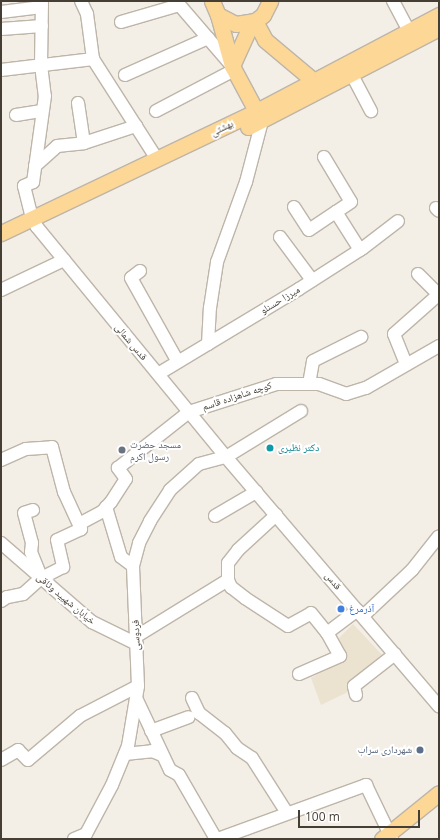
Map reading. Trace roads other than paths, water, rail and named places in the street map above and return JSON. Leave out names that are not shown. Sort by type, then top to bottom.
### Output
[{"type":"main road","points":[[212,1],[218,15],[233,68],[260,116]]},
{"type":"main road","points":[[218,15],[236,24],[253,22],[263,15],[270,1]]},
{"type":"main road","name":"بهشتی","points":[[1,232],[34,223],[260,116],[317,87],[439,15]]},
{"type":"main road","points":[[233,68],[253,22]]},
{"type":"main road","points":[[253,22],[265,40],[317,87]]},
{"type":"main road","name":"بهشتی","points":[[317,87],[352,74],[439,28]]},
{"type":"main road","name":"بهشتی","points":[[1,244],[34,223],[157,159],[260,116]]},
{"type":"main road","points":[[388,837],[439,793]]},
{"type":"street","points":[[81,1],[87,14],[93,59],[157,159]]},
{"type":"street","points":[[393,1],[410,31]]},
{"type":"street","points":[[121,22],[178,3],[233,68],[156,112]]},
{"type":"street","points":[[1,12],[42,4],[41,65],[44,96],[33,182],[24,186],[34,223]]},
{"type":"street","points":[[1,29],[42,26]]},
{"type":"street","points":[[126,75],[208,38]]},
{"type":"street","points":[[1,70],[93,59]]},
{"type":"street","points":[[352,74],[371,111]]},
{"type":"street","points":[[78,104],[84,144]]},
{"type":"street","points":[[16,115],[42,111]]},
{"type":"street","points":[[208,344],[210,308],[217,262],[246,182],[260,116]]},
{"type":"street","points":[[34,166],[57,146],[84,144],[136,126]]},
{"type":"street","points":[[294,207],[309,230],[351,202],[324,156]]},
{"type":"street","points":[[336,212],[360,250]]},
{"type":"street","name":"میرزا حسنلو","points":[[158,374],[360,250],[398,221]]},
{"type":"street","name":"قدس شمالی","points":[[34,223],[226,456]]},
{"type":"street","points":[[280,237],[312,280]]},
{"type":"street","points":[[1,290],[64,260]]},
{"type":"street","points":[[140,271],[131,278],[178,362]]},
{"type":"street","points":[[406,364],[394,334],[439,294],[418,274]]},
{"type":"street","points":[[308,384],[313,361],[361,337]]},
{"type":"street","name":"کوچه شاهزاده قاسم","points":[[189,412],[276,384],[319,384],[346,394],[366,388],[439,346]]},
{"type":"street","name":"فردوسی","points":[[74,839],[86,834],[112,785],[125,754],[138,700],[137,640],[133,566],[139,543],[170,490],[199,464],[226,456],[301,411]]},
{"type":"street","points":[[79,524],[106,507],[126,479],[118,468],[189,412]]},
{"type":"street","points":[[1,460],[26,449],[52,447],[64,492],[81,529],[57,540],[63,567],[41,578],[23,594],[7,597],[1,601]]},
{"type":"street","name":"قدس","points":[[226,456],[439,706]]},
{"type":"street","points":[[215,516],[256,492]]},
{"type":"street","points":[[106,507],[121,557],[133,566]]},
{"type":"street","points":[[33,510],[24,513],[32,543],[31,552],[41,578]]},
{"type":"street","points":[[276,515],[238,550],[228,564],[228,580],[231,587],[245,598],[288,626],[311,613],[327,633],[340,656],[299,674]]},
{"type":"street","points":[[327,633],[360,613],[412,570],[438,540]]},
{"type":"street","name":"خیابان شهیید وثاقی","points":[[1,543],[92,622],[137,640]]},
{"type":"street","points":[[137,640],[228,580]]},
{"type":"street","points":[[356,695],[354,686],[394,654]]},
{"type":"street","points":[[1,760],[18,750],[28,760],[80,716],[138,686]]},
{"type":"street","points":[[192,698],[200,713],[225,733],[237,748],[252,758],[287,813]]},
{"type":"street","points":[[138,700],[170,770],[179,775],[217,839],[366,784],[388,837]]},
{"type":"street","points":[[151,731],[189,717]]},
{"type":"street","points":[[125,754],[152,751],[162,755]]},
{"type":"place","name":"دکتر نظیری","points":[[270,448]]},
{"type":"place","name":"مسجد حضرت رسول اکرم","points":[[122,450]]},
{"type":"place","name":"آذرمرغ","points":[[341,609]]},
{"type":"place","name":"شهرداری سراب","points":[[420,750]]}]
